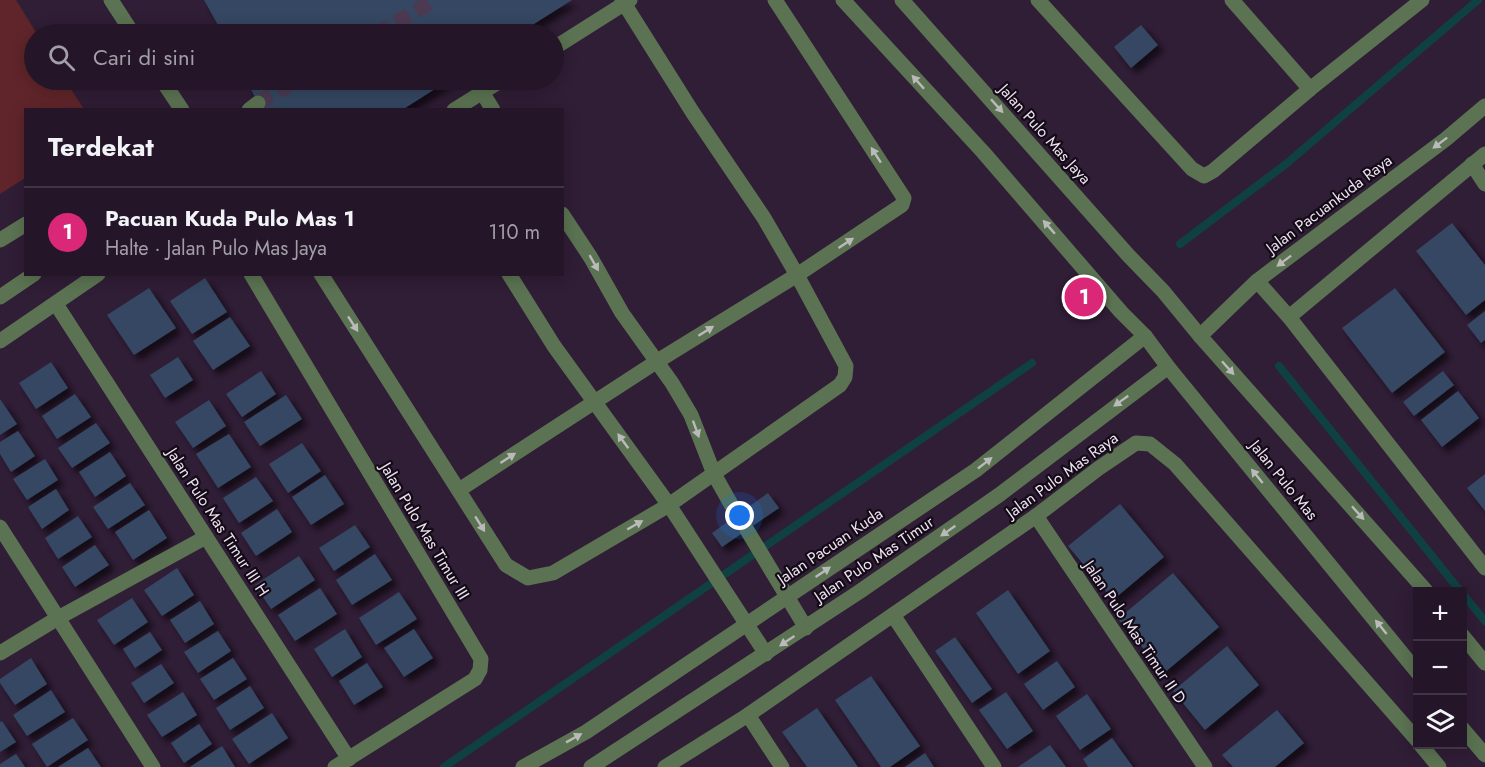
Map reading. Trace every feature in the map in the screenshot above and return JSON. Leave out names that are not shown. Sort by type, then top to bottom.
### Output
[{"type":"street","points":[[111,0],[127,24]]},
{"type":"street","points":[[459,490],[656,362],[797,275],[902,205],[904,198],[775,0]]},
{"type":"street","name":"Jalan Pulo Mas","points":[[843,0],[983,152],[1121,312],[1145,336],[1413,667]]},
{"type":"street","name":"Jalan Pulo Mas Jaya","points":[[902,0],[1128,255],[1163,291]]},
{"type":"street","points":[[1038,0],[1192,169],[1204,176],[1422,0]]},
{"type":"street","points":[[1232,0],[1310,90]]},
{"type":"street","points":[[322,276],[506,565],[528,578],[553,573],[669,505],[840,385],[845,377],[846,366],[797,275],[764,218],[693,113],[625,1],[564,41]]},
{"type":"street","points":[[169,90],[181,108]]},
{"type":"street","points":[[457,108],[485,90]]},
{"type":"street","points":[[482,92],[492,108]]},
{"type":"street","name":"Jalan Pacuankuda Raya","points":[[1200,336],[1252,285],[1446,139],[1485,106]]},
{"type":"street","points":[[1289,317],[1485,154]]},
{"type":"street","points":[[1472,164],[1485,184]]},
{"type":"street","points":[[564,217],[591,258],[622,313],[691,415],[714,474],[735,511]]},
{"type":"street","points":[[0,240],[24,225]]},
{"type":"street","points":[[0,297],[31,276]]},
{"type":"street","points":[[0,341],[95,276]]},
{"type":"street","name":"Jalan Pulo Mas Timur III","points":[[252,276],[481,660],[480,670],[475,679],[342,763]]},
{"type":"street","points":[[509,276],[554,346],[669,505],[766,654]]},
{"type":"street","points":[[1252,285],[1289,317],[1485,568]]},
{"type":"street","name":"Jalan Pulo Mas","points":[[1163,291],[1200,336],[1424,587]]},
{"type":"street","name":"Jalan Pulo Mas Timur III H","points":[[56,303],[206,537],[342,763]]},
{"type":"street","name":"Jalan Pacuan Kuda","points":[[522,767],[586,732],[976,470],[1145,336]]},
{"type":"street","name":"Jalan Pulo Mas Timur","points":[[591,767],[806,628],[999,495],[1168,367]]},
{"type":"street","name":"Jalan Pulo Mas Raya","points":[[665,767],[748,715],[1036,516],[1136,443],[1150,444],[1175,464],[1413,736]]},
{"type":"street","name":"Jalan Pulo Mas Timur II D","points":[[1036,516],[1205,767]]},
{"type":"street","points":[[0,527],[153,767]]},
{"type":"street","points":[[747,530],[806,628]]},
{"type":"street","points":[[0,653],[58,618],[206,537]]},
{"type":"street","points":[[893,615],[994,767]]},
{"type":"street","points":[[1467,641],[1485,663]]},
{"type":"street","points":[[748,715],[782,767]]},
{"type":"street","points":[[1467,734],[1485,755]]},
{"type":"street","name":"Jalan Pulo Mas Raya","points":[[1424,749],[1439,767]]},
{"type":"shaded area","points":[[0,0],[16,0],[31,24],[24,24],[24,90],[72,90],[83,108],[24,108],[24,179],[0,194]]},
{"type":"building","points":[[204,0],[572,0],[534,24],[217,24]]},
{"type":"building","points":[[1141,25],[1158,45],[1131,68],[1114,47]]},
{"type":"building","points":[[251,90],[433,90],[405,108],[261,108]]},
{"type":"building","points":[[1452,223],[1485,265],[1485,300],[1466,315],[1416,251]]},
{"type":"building","points":[[205,278],[227,312],[192,334],[170,301]]},
{"type":"building","points":[[149,288],[176,328],[134,355],[107,315]]},
{"type":"building","points":[[1395,288],[1445,352],[1392,393],[1342,328]]},
{"type":"building","points":[[1485,311],[1485,340],[1481,343],[1467,325]]},
{"type":"building","points":[[230,317],[250,346],[213,370],[193,341]]},
{"type":"building","points":[[178,357],[193,380],[165,398],[150,375]]},
{"type":"building","points":[[51,362],[68,388],[36,409],[19,383]]},
{"type":"building","points":[[261,371],[276,394],[242,417],[226,394]]},
{"type":"building","points":[[1443,371],[1454,385],[1414,416],[1403,402]]},
{"type":"building","points":[[1458,391],[1479,418],[1442,447],[1421,420]]},
{"type":"building","points":[[75,394],[91,417],[57,439],[42,416]]},
{"type":"building","points":[[286,395],[302,419],[260,446],[244,422]]},
{"type":"building","points":[[0,399],[17,424],[0,435]]},
{"type":"building","points":[[209,400],[226,426],[193,448],[175,422]]},
{"type":"building","points":[[96,423],[110,443],[72,468],[58,448]]},
{"type":"building","points":[[18,431],[35,456],[11,472],[0,454],[0,442]]},
{"type":"building","points":[[229,434],[251,467],[218,488],[196,454]]},
{"type":"building","points":[[302,443],[321,471],[288,493],[269,464]]},
{"type":"building","points":[[110,452],[126,476],[95,497],[79,472]]},
{"type":"building","points":[[45,459],[58,480],[27,500],[13,479]]},
{"type":"building","points":[[1485,474],[1485,511],[1467,488]]},
{"type":"building","points":[[325,475],[344,504],[311,525],[292,497]]},
{"type":"building","points":[[256,477],[273,501],[239,523],[223,498]]},
{"type":"building","points":[[130,483],[145,505],[108,529],[93,507]]},
{"type":"building","points":[[56,489],[69,510],[42,529],[28,507]]},
{"type":"building","points":[[768,493],[779,508],[722,547],[712,533]]},
{"type":"building","points":[[1120,504],[1164,557],[1113,600],[1068,546]]},
{"type":"building","points":[[277,509],[292,532],[256,556],[241,533]]},
{"type":"building","points":[[149,510],[167,538],[133,560],[115,532]]},
{"type":"building","points":[[78,516],[92,537],[58,559],[45,538]]},
{"type":"building","points":[[355,525],[370,547],[334,571],[319,548]]},
{"type":"building","points":[[95,545],[109,565],[75,587],[62,567]]},
{"type":"building","points":[[375,554],[392,580],[352,605],[336,580]]},
{"type":"building","points":[[299,556],[315,580],[271,609],[255,585]]},
{"type":"building","points":[[177,568],[194,595],[162,616],[144,590]]},
{"type":"building","points":[[1173,573],[1219,627],[1164,673],[1118,619]]},
{"type":"building","points":[[320,588],[337,614],[295,641],[278,615]]},
{"type":"building","points":[[1008,590],[1050,651],[1018,674],[976,613]]},
{"type":"building","points":[[399,592],[417,619],[376,645],[359,618]]},
{"type":"building","points":[[132,598],[148,622],[114,645],[97,620]]},
{"type":"building","points":[[200,601],[214,624],[185,643],[170,620]]},
{"type":"building","points":[[345,629],[362,657],[332,677],[314,649]]},
{"type":"building","points":[[414,629],[433,658],[404,677],[384,648]]},
{"type":"building","points":[[218,631],[231,651],[198,673],[184,652]]},
{"type":"building","points":[[150,632],[162,650],[135,668],[123,649]]},
{"type":"building","points":[[955,637],[992,689],[972,703],[935,651]]},
{"type":"building","points":[[1227,646],[1259,685],[1205,730],[1173,691]]},
{"type":"building","points":[[31,658],[47,684],[15,705],[0,683],[0,679]]},
{"type":"building","points":[[233,658],[247,679],[214,700],[200,679]]},
{"type":"building","points":[[1057,661],[1075,687],[1043,710],[1024,684]]},
{"type":"building","points":[[367,663],[383,687],[354,705],[339,681]]},
{"type":"building","points":[[161,664],[174,683],[144,703],[131,683]]},
{"type":"building","points":[[871,676],[920,746],[890,767],[881,767],[835,700]]},
{"type":"building","points":[[250,686],[264,708],[230,730],[216,708]]},
{"type":"building","points":[[51,690],[65,712],[27,736],[13,715]]},
{"type":"building","points":[[183,692],[197,715],[162,737],[147,715]]},
{"type":"building","points":[[1006,692],[1033,731],[1007,749],[979,710]]},
{"type":"building","points":[[1087,694],[1111,729],[1080,750],[1056,716]]},
{"type":"building","points":[[817,708],[858,767],[807,767],[782,732]]},
{"type":"building","points":[[1277,710],[1304,743],[1275,767],[1233,767],[1222,755]]},
{"type":"building","points":[[272,713],[288,738],[249,764],[232,739]]},
{"type":"building","points":[[73,718],[88,740],[47,767],[32,744]]},
{"type":"building","points":[[2,721],[16,742],[0,752],[0,722]]},
{"type":"building","points":[[199,724],[212,744],[184,763],[171,743]]},
{"type":"building","points":[[1112,738],[1133,767],[1088,767],[1083,759]]},
{"type":"building","points":[[1050,745],[1066,767],[1018,767]]},
{"type":"building","points":[[222,746],[235,767],[190,767]]},
{"type":"building","points":[[88,748],[101,767],[58,767]]},
{"type":"building","points":[[925,753],[934,767],[905,767]]},
{"type":"building","points":[[16,754],[25,767],[0,767],[0,764]]},
{"type":"waterway","points":[[1180,244],[1286,164],[1478,0]]},
{"type":"waterway","points":[[444,767],[1032,363]]},
{"type":"waterway","points":[[1279,366],[1457,587]]},
{"type":"waterway","points":[[1467,599],[1485,621]]},
{"type":"tunnel","points":[[393,24],[435,0]]},
{"type":"tunnel","points":[[258,103],[281,90]]},
{"type":"place","name":"Pacuan Kuda Pulo Mas 1","points":[[1084,297]]}]
